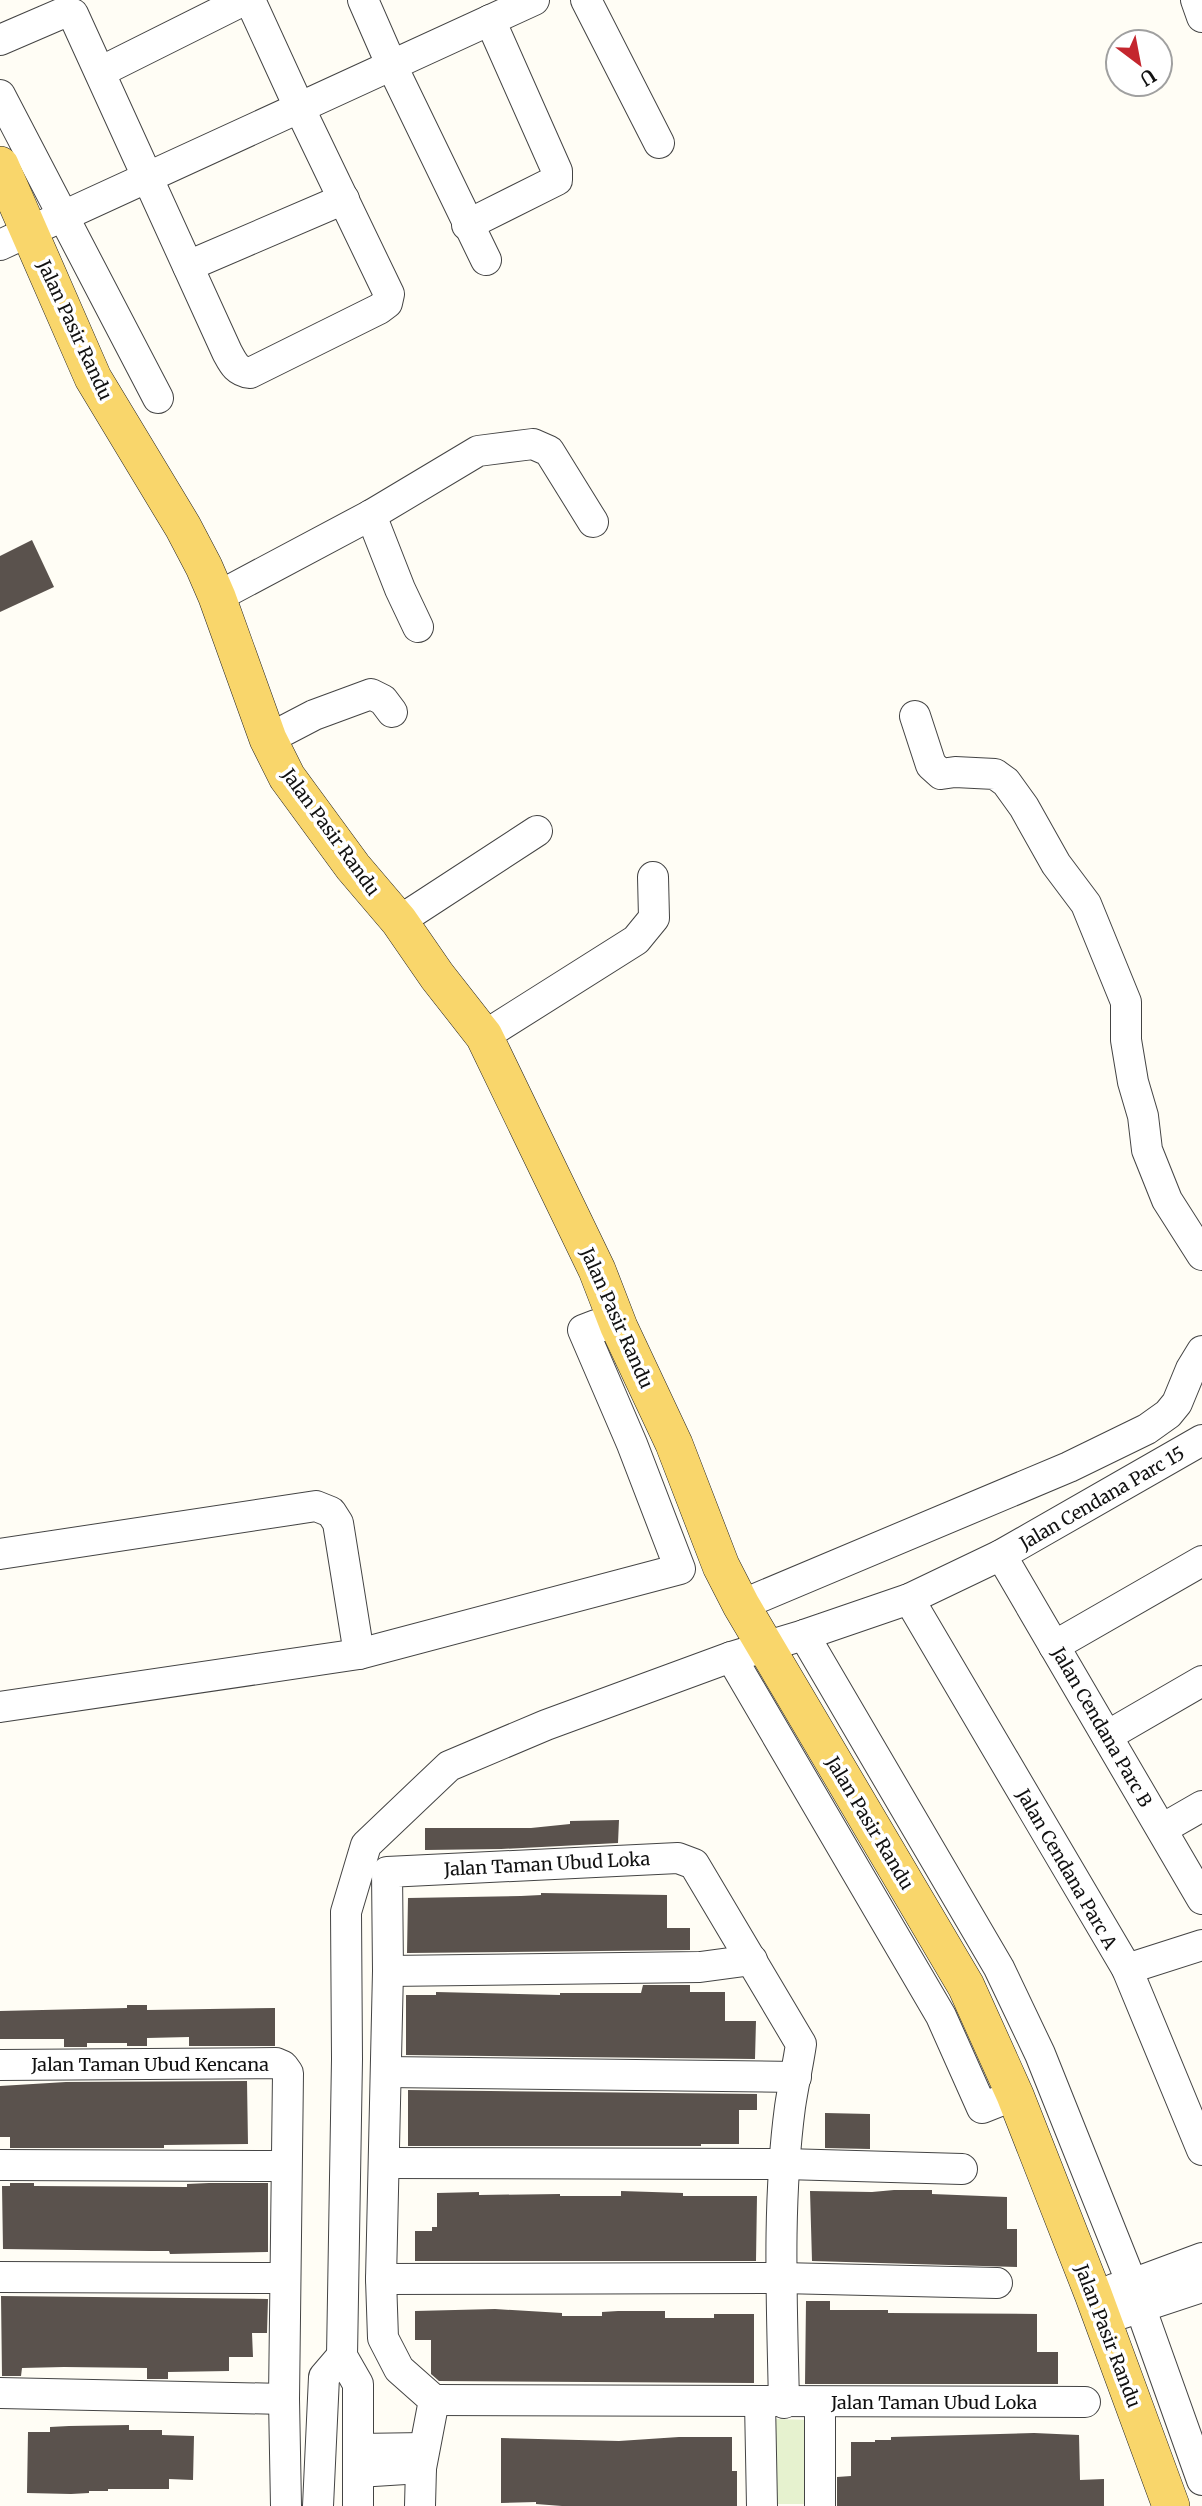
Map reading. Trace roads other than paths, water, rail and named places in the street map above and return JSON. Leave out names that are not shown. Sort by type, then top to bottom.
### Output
[{"type":"main road","name":"Jalan Pasir Randu","points":[[0,165],[15,238],[93,378],[183,527],[218,597],[268,738],[287,777],[484,1036],[597,1270],[619,1328],[674,1444],[721,1566],[741,1605],[748,1651],[966,1986],[1015,2095],[1098,2306],[1171,2506]]},
{"type":"street","points":[[100,72],[244,0]]},
{"type":"street","points":[[0,40],[65,12],[73,14],[234,366],[240,371],[250,373],[387,303],[389,294],[250,0]]},
{"type":"street","points":[[363,0],[467,225],[486,260]]},
{"type":"street","points":[[15,238],[534,0]]},
{"type":"street","points":[[586,0],[659,142]]},
{"type":"street","points":[[1196,0],[1202,17]]},
{"type":"street","points":[[467,225],[557,180],[557,171],[490,20]]},
{"type":"street","points":[[0,95],[158,398]]},
{"type":"street","points":[[188,266],[344,199]]},
{"type":"street","points":[[218,597],[371,515],[478,451],[533,443],[549,451],[593,522]]},
{"type":"street","points":[[371,515],[418,627]]},
{"type":"street","points":[[268,738],[314,715],[371,694],[383,700],[392,712]]},
{"type":"street","points":[[915,716],[931,765],[941,774],[995,774],[1006,782],[1024,807],[1056,864],[1086,904],[1125,1002],[1126,1040],[1133,1082],[1143,1116],[1147,1150],[1167,1200],[1202,1255]]},
{"type":"street","points":[[399,921],[537,831]]},
{"type":"street","points":[[484,1036],[636,940],[654,918],[653,877]]},
{"type":"street","points":[[0,1707],[359,1654],[680,1569],[632,1444],[583,1330],[596,1325],[619,1328]]},
{"type":"street","points":[[741,1605],[1069,1467],[1147,1429],[1168,1414],[1177,1403],[1202,1351]]},
{"type":"street","name":"Jalan Cendana Parc 15","points":[[342,2356],[347,2059],[346,1912],[366,1845],[449,1766],[546,1725],[748,1651],[909,1599],[1001,1555],[1202,1440]]},
{"type":"street","points":[[0,1554],[316,1506],[331,1512],[338,1523],[359,1654]]},
{"type":"street","name":"Jalan Cendana Parc B","points":[[1001,1555],[1202,1899]]},
{"type":"street","points":[[1054,1646],[1202,1561]]},
{"type":"street","name":"Jalan Cendana Parc A","points":[[909,1599],[1126,1969],[1202,2150]]},
{"type":"street","points":[[804,1635],[999,1968],[1040,2054],[1135,2297],[1202,2480]]},
{"type":"street","points":[[748,1651],[941,2016],[982,2108],[1015,2095]]},
{"type":"street","points":[[1107,1736],[1202,1681]]},
{"type":"street","points":[[1162,1829],[1202,1806]]},
{"type":"street","name":"Jalan Taman Ubud Loka","points":[[772,2402],[781,2278],[785,2164],[790,2107],[802,2044],[694,1864],[678,1858],[387,1872],[388,1971],[381,2279],[383,2338],[399,2369],[434,2400],[772,2402],[1085,2402]]},
{"type":"street","points":[[1126,1969],[1202,1945]]},
{"type":"street","points":[[388,1971],[700,1968],[751,1960]]},
{"type":"street","points":[[966,1986],[999,1968]]},
{"type":"street","name":"Jalan Taman Ubud Kencana","points":[[0,2065],[276,2063],[283,2066],[288,2073],[285,2165],[286,2506]]},
{"type":"street","points":[[386,2072],[796,2077]]},
{"type":"street","points":[[384,2163],[785,2164],[962,2169]]},
{"type":"street","points":[[0,2165],[285,2165]]},
{"type":"street","points":[[1135,2297],[1202,2258]]},
{"type":"street","points":[[0,2277],[285,2278]]},
{"type":"street","points":[[381,2279],[781,2278],[997,2283]]},
{"type":"street","points":[[1098,2306],[1135,2297],[1202,2287]]},
{"type":"street","points":[[318,2506],[324,2376],[342,2356],[358,2384],[358,2506]]},
{"type":"street","points":[[0,2393],[284,2399]]},
{"type":"street","points":[[420,2506],[423,2458],[434,2400]]},
{"type":"street","points":[[762,2506],[772,2402]]},
{"type":"street","points":[[820,2402],[820,2506]]},
{"type":"street","points":[[319,2458],[358,2461],[423,2458]]}]
